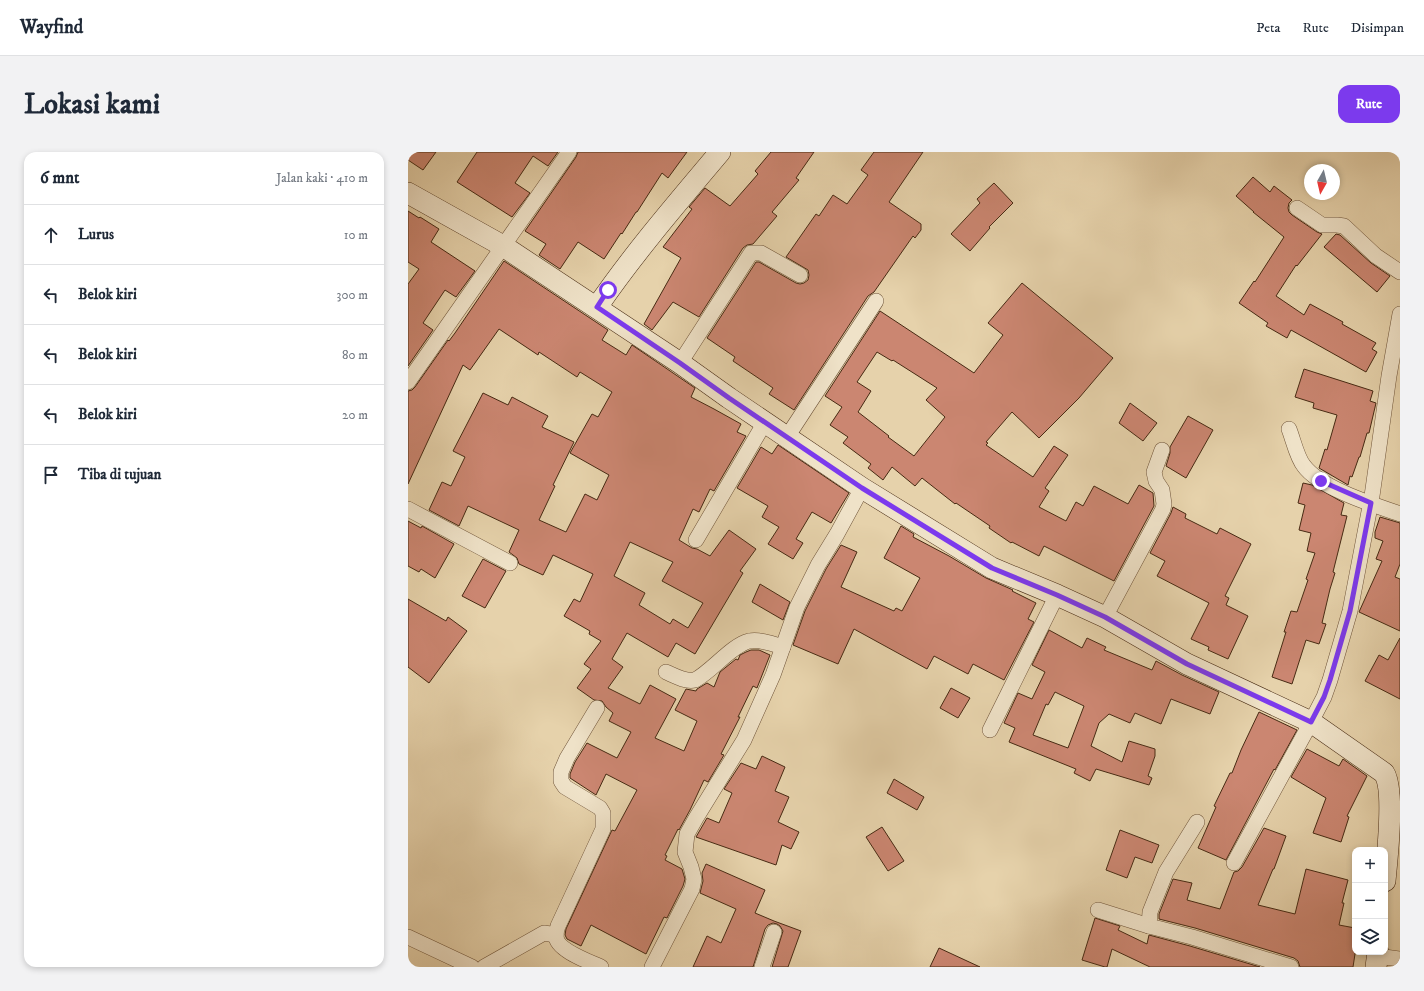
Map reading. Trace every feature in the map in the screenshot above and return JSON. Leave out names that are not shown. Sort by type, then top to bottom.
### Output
[{"type":"main road","points":[[597,307],[608,290],[720,152]]},
{"type":"main road","points":[[408,193],[503,246],[597,307],[862,488],[992,568],[1105,617],[1187,664],[1311,722],[1384,773],[1387,777],[1389,791],[1388,850]]},
{"type":"street","points":[[408,382],[569,152]]},
{"type":"street","points":[[1297,208],[1322,225],[1344,226],[1376,256],[1400,272]]},
{"type":"street","points":[[680,363],[751,253],[761,253],[800,275]]},
{"type":"street","points":[[787,437],[876,301]]},
{"type":"street","points":[[1234,863],[1311,722],[1324,697],[1330,680],[1350,611],[1371,503],[1389,376],[1400,314]]},
{"type":"street","points":[[696,540],[765,422]]},
{"type":"street","points":[[1289,429],[1302,465],[1310,474],[1337,489],[1400,514]]},
{"type":"street","points":[[1105,617],[1164,504],[1162,490],[1156,481],[1154,472],[1162,450]]},
{"type":"street","points":[[652,967],[692,889],[694,879],[692,867],[685,852],[687,834],[744,740],[773,675],[797,607],[814,572],[862,488]]},
{"type":"street","points":[[408,509],[510,563]]},
{"type":"street","points":[[990,730],[1057,595]]},
{"type":"street","points":[[666,672],[684,680],[695,680],[740,644],[750,641],[760,641],[783,647]]},
{"type":"street","points":[[597,708],[564,765],[561,772],[561,781],[565,787],[600,808],[603,813],[604,829],[558,926],[556,935],[560,946],[567,951],[601,967]]},
{"type":"street","points":[[1149,926],[1150,912],[1166,872],[1197,822]]},
{"type":"street","points":[[1098,910],[1292,967]]},
{"type":"street","points":[[762,967],[774,932]]},
{"type":"street","points":[[484,967],[544,933],[556,935]]},
{"type":"street","points":[[408,937],[472,967]]},
{"type":"street","points":[[1377,958],[1400,958]]},
{"type":"building","points":[[408,152],[436,152],[423,170],[408,160]]},
{"type":"building","points":[[477,152],[558,152],[548,166],[533,156],[515,183],[530,193],[512,217],[457,182]]},
{"type":"building","points":[[578,152],[687,152],[668,178],[662,173],[604,259],[578,242],[560,269],[539,255],[546,244],[525,231]]},
{"type":"building","points":[[771,152],[814,152],[796,178],[799,180],[772,212],[777,216],[753,244],[747,245],[743,248],[699,317],[673,302],[652,330],[644,324],[681,258],[663,247],[692,209],[689,207],[705,188],[730,206],[758,174],[755,171]]},
{"type":"building","points":[[874,152],[923,152],[889,202],[921,224],[921,230],[915,238],[913,236],[874,292],[868,296],[794,410],[769,394],[773,388],[733,361],[735,357],[707,338],[756,262],[759,262],[796,283],[804,283],[808,280],[808,270],[786,257],[816,214],[819,216],[833,195],[847,204],[868,175],[861,170]]},
{"type":"building","points":[[1253,177],[1270,192],[1274,186],[1292,200],[1289,203],[1289,212],[1322,234],[1297,266],[1296,265],[1276,296],[1304,315],[1310,304],[1343,322],[1342,324],[1376,343],[1372,349],[1377,352],[1366,372],[1291,330],[1287,338],[1266,326],[1268,323],[1239,303],[1254,281],[1255,282],[1284,237],[1236,196]]},
{"type":"building","points":[[994,183],[1013,203],[989,227],[990,228],[970,251],[951,234],[980,203],[977,199]]},
{"type":"building","points":[[408,211],[439,229],[431,242],[475,271],[456,297],[445,290],[423,323],[433,330],[408,366],[408,284],[419,269],[408,262]]},
{"type":"building","points":[[1336,234],[1340,235],[1371,263],[1390,276],[1377,292],[1324,247]]},
{"type":"building","points":[[504,261],[608,330],[602,340],[626,355],[632,345],[695,388],[691,397],[741,424],[737,432],[746,436],[714,491],[710,489],[699,512],[693,509],[679,540],[710,556],[729,530],[756,549],[740,571],[743,573],[695,654],[676,643],[668,657],[627,633],[612,659],[623,667],[608,688],[640,704],[650,685],[676,699],[655,738],[684,751],[697,721],[675,710],[686,689],[696,691],[707,683],[714,687],[720,672],[736,659],[738,660],[740,655],[746,652],[751,650],[759,650],[770,655],[757,688],[753,686],[738,717],[740,717],[721,754],[724,755],[708,782],[704,780],[690,810],[679,830],[678,829],[665,855],[667,856],[665,860],[682,869],[685,879],[667,918],[664,917],[646,954],[591,925],[581,946],[567,939],[565,935],[566,929],[612,830],[615,831],[637,790],[606,774],[596,795],[570,778],[575,762],[587,743],[617,758],[631,732],[609,721],[613,713],[602,701],[594,700],[577,688],[591,669],[584,664],[601,641],[589,634],[590,631],[564,616],[574,599],[580,602],[593,574],[553,555],[543,575],[519,564],[517,558],[509,552],[519,530],[468,506],[459,526],[429,510],[442,482],[451,486],[465,457],[453,451],[483,393],[508,405],[512,397],[548,416],[542,427],[574,442],[553,485],[555,486],[539,520],[566,532],[585,494],[597,500],[609,475],[570,453],[592,414],[598,417],[612,392],[580,372],[577,377],[539,352],[538,355],[499,329],[470,370],[463,365],[408,484],[408,391],[415,387],[448,340],[449,341]],"holes":[[[630,542],[673,562],[662,581],[703,603],[688,628],[673,619],[670,624],[639,605],[645,593],[614,576]]]},
{"type":"building","points":[[1022,283],[1113,358],[1079,398],[1039,438],[1012,412],[986,442],[988,443],[986,445],[1033,477],[1054,446],[1068,455],[1045,488],[1049,491],[1039,507],[1066,521],[1076,502],[1083,506],[1094,486],[1128,504],[1139,485],[1153,493],[1154,506],[1114,581],[1044,546],[1039,556],[1012,542],[1011,543],[989,528],[990,526],[956,503],[955,504],[922,478],[915,486],[892,467],[883,480],[868,468],[871,464],[843,443],[848,437],[830,425],[842,407],[825,396],[880,311],[974,373],[1003,335],[988,323]],"holes":[[[877,352],[892,361],[893,360],[937,388],[926,400],[945,417],[914,456],[858,412],[871,391],[857,382]]]},
{"type":"building","points":[[1304,369],[1373,391],[1370,401],[1376,403],[1369,433],[1367,433],[1360,457],[1352,477],[1350,476],[1348,485],[1319,468],[1325,449],[1327,450],[1337,415],[1313,408],[1314,403],[1295,397]]},
{"type":"building","points":[[1130,403],[1157,423],[1143,441],[1119,423]]},
{"type":"building","points":[[1188,416],[1213,430],[1186,478],[1166,466],[1170,453],[1170,447]]},
{"type":"building","points":[[778,445],[849,493],[831,523],[812,512],[796,539],[803,543],[793,559],[768,544],[779,527],[762,517],[768,506],[737,488],[761,447],[772,454]]},
{"type":"building","points":[[1303,483],[1312,485],[1344,503],[1341,515],[1347,516],[1333,572],[1335,573],[1322,623],[1326,624],[1319,644],[1306,640],[1292,684],[1272,677],[1291,611],[1297,612],[1315,553],[1307,551],[1311,533],[1299,530],[1305,505],[1298,503]]},
{"type":"building","points":[[1173,507],[1186,514],[1185,518],[1217,534],[1220,528],[1251,544],[1225,596],[1229,598],[1226,605],[1248,616],[1228,659],[1208,650],[1209,647],[1191,639],[1209,603],[1157,576],[1165,561],[1150,553]]},
{"type":"building","points":[[1380,517],[1400,523],[1400,564],[1395,577],[1400,579],[1400,631],[1359,612],[1382,561],[1376,559],[1383,541],[1375,538],[1375,532]]},
{"type":"building","points":[[408,521],[421,528],[422,526],[454,544],[435,578],[421,569],[419,572],[408,566]]},
{"type":"building","points":[[901,526],[914,534],[913,537],[986,578],[1013,590],[1012,591],[1036,603],[1028,619],[1034,622],[1004,680],[973,664],[968,674],[934,656],[927,669],[854,629],[838,664],[793,645],[805,611],[826,569],[841,545],[857,552],[841,587],[894,611],[896,608],[902,611],[920,578],[884,558]]},
{"type":"building","points":[[483,559],[506,571],[485,608],[462,596]]},
{"type":"building","points":[[760,584],[790,602],[783,620],[752,602]]},
{"type":"building","points":[[408,599],[446,621],[448,617],[467,631],[429,683],[408,667]]},
{"type":"building","points":[[1049,630],[1082,648],[1087,638],[1106,647],[1104,650],[1152,670],[1156,661],[1219,692],[1210,714],[1171,699],[1161,724],[1135,713],[1130,723],[1109,714],[1099,723],[1091,746],[1122,762],[1129,741],[1155,749],[1155,756],[1148,776],[1152,778],[1149,785],[1096,769],[1090,781],[1074,773],[1076,769],[1009,742],[1015,728],[1004,723],[1018,693],[1032,699],[1045,672],[1032,665]],"holes":[[[1055,692],[1084,706],[1068,748],[1033,735],[1046,704],[1048,705]]]},
{"type":"building","points":[[1400,638],[1400,699],[1365,681],[1379,655],[1388,660]]},
{"type":"building","points":[[951,688],[970,698],[958,718],[940,708]]},
{"type":"building","points":[[1259,712],[1297,730],[1275,770],[1274,769],[1226,860],[1198,848],[1216,807],[1214,806],[1230,773],[1232,773]]},
{"type":"building","points":[[1307,749],[1339,766],[1343,759],[1367,776],[1347,816],[1349,817],[1341,842],[1313,833],[1326,798],[1291,777]]},
{"type":"building","points":[[762,756],[785,767],[775,791],[789,797],[778,822],[799,832],[791,849],[782,845],[776,865],[696,837],[707,818],[719,823],[732,793],[724,789],[741,763],[756,769]]},
{"type":"building","points":[[894,779],[924,797],[917,810],[887,793]]},
{"type":"building","points":[[882,827],[904,861],[888,871],[866,837]]},
{"type":"building","points":[[1264,828],[1286,836],[1274,869],[1258,905],[1295,914],[1306,869],[1348,880],[1342,903],[1344,903],[1339,925],[1352,927],[1352,955],[1355,955],[1353,967],[1300,967],[1298,961],[1294,958],[1195,928],[1159,919],[1159,914],[1173,879],[1192,883],[1187,900],[1220,909],[1234,872],[1238,871],[1242,867]]},
{"type":"building","points":[[1120,830],[1159,845],[1152,863],[1135,857],[1127,878],[1106,870]]},
{"type":"building","points":[[706,864],[765,890],[755,913],[801,931],[788,967],[772,967],[783,931],[780,926],[773,923],[768,925],[765,929],[753,967],[693,967],[707,936],[721,943],[736,909],[700,893],[703,881],[702,873]]},
{"type":"building","points":[[1095,918],[1120,926],[1118,930],[1147,944],[1149,935],[1260,967],[1150,967],[1112,949],[1107,967],[1105,967],[1082,960]]},
{"type":"building","points":[[939,948],[980,967],[930,967]]},
{"type":"route","points":[[608,290],[597,307],[862,488],[915,521],[992,568],[1105,617],[1187,664],[1311,722],[1324,697],[1330,680],[1350,611],[1371,503],[1321,481]]}]
